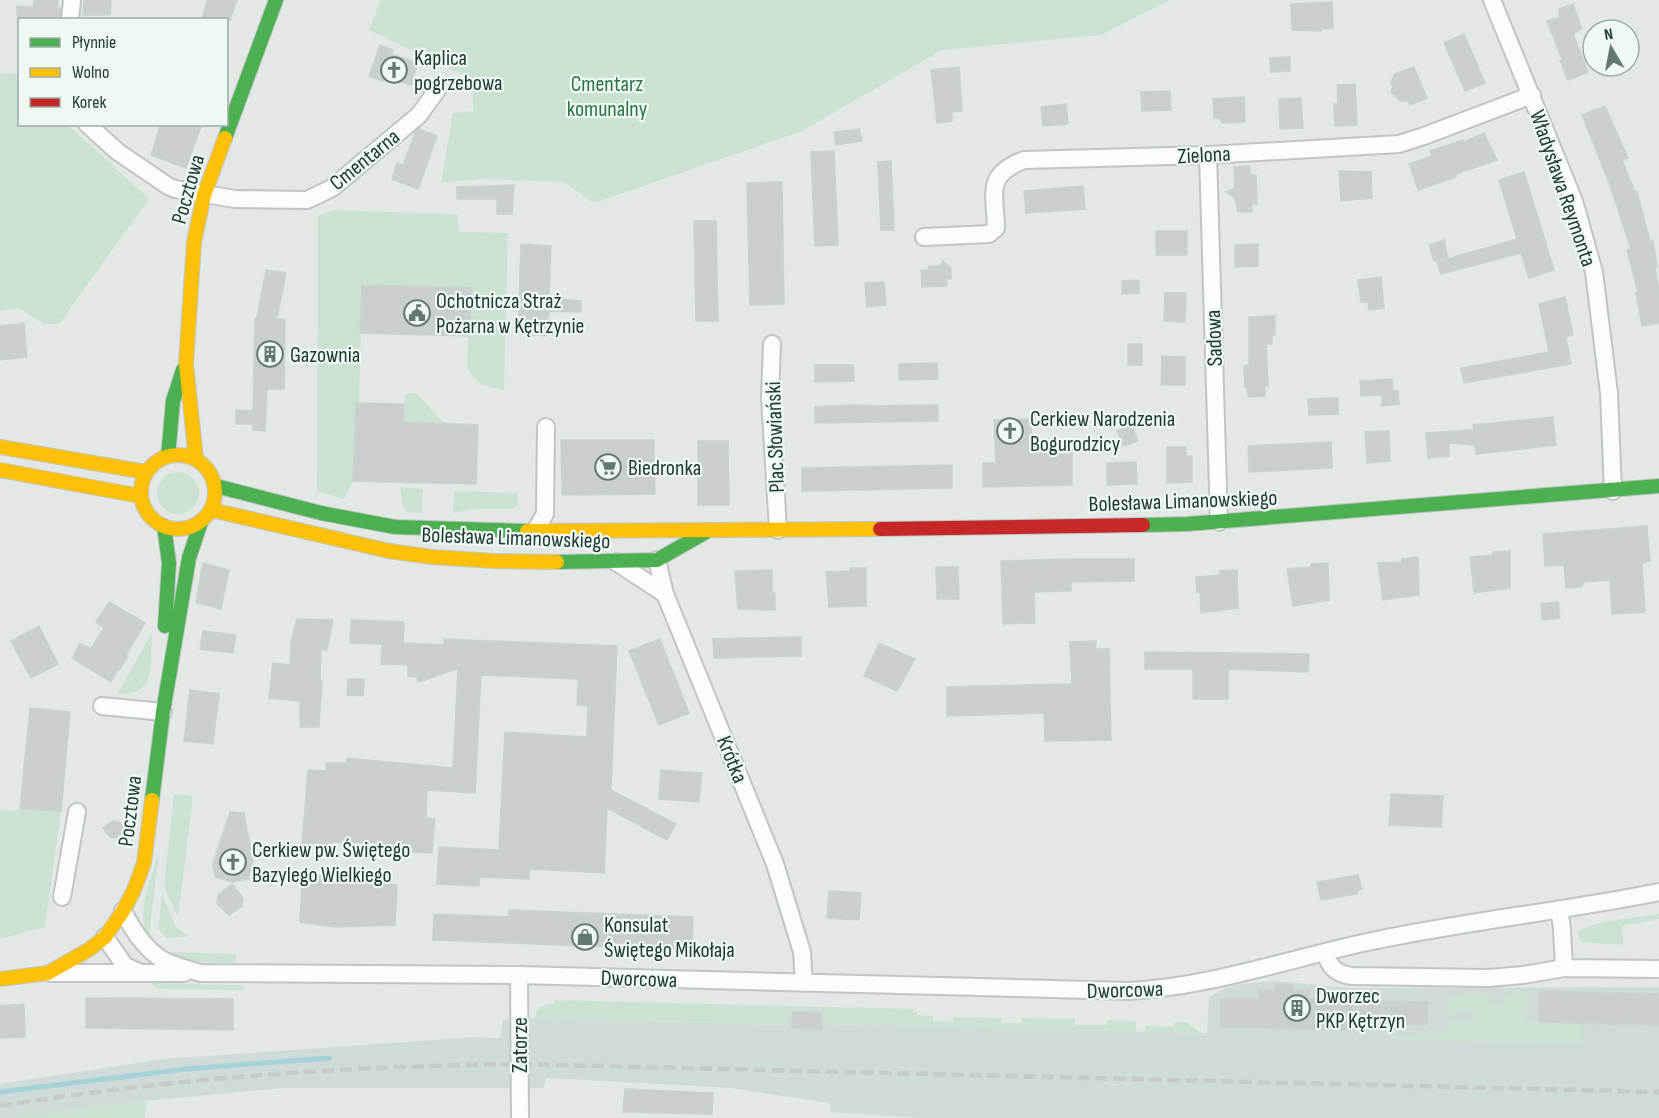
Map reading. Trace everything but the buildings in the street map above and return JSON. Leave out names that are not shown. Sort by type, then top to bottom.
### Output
[{"type":"street","points":[[70,18],[72,0]]},
{"type":"street","name":"Pocztowa","points":[[196,459],[186,364],[194,242],[204,195],[276,0]]},
{"type":"street","name":"Władysława Reymonta","points":[[1492,0],[1574,201],[1594,272],[1609,393],[1613,491]]},
{"type":"street","name":"Cmentarna","points":[[89,126],[118,152],[168,186],[204,195],[235,199],[307,200],[332,188],[419,115],[437,90]]},
{"type":"street","name":"Zielona","points":[[924,237],[988,234],[996,228],[997,176],[1008,167],[1024,160],[1208,155],[1400,144],[1532,95]]},
{"type":"street","name":"Sadowa","points":[[1208,155],[1219,522]]},
{"type":"street","name":"Plac Słowiański","points":[[772,344],[770,398],[778,531]]},
{"type":"street","name":"Pocztowa","points":[[168,456],[173,401],[186,364]]},
{"type":"street","points":[[535,546],[545,514],[546,427]]},
{"type":"street","points":[[0,447],[146,472]]},
{"type":"street","points":[[182,455],[196,459],[212,475],[216,486],[216,498],[212,510],[201,522],[188,527],[164,526],[152,521],[144,510],[140,496],[141,484],[146,472],[159,459],[168,456],[182,455]]},
{"type":"street","points":[[0,470],[140,496]]},
{"type":"street","name":"Bolesława Limanowskiego","points":[[216,486],[321,513],[395,527],[447,530],[616,562],[657,560],[708,530]]},
{"type":"street","name":"Bolesława Limanowskiego","points":[[212,510],[389,551],[476,560],[618,530],[778,531],[1219,522],[1659,486]]},
{"type":"street","name":"Pocztowa","points":[[123,911],[144,863],[163,712],[189,558],[201,522]]},
{"type":"street","name":"Pocztowa","points":[[163,712],[165,616],[170,556],[164,526]]},
{"type":"street","points":[[618,530],[657,560]]},
{"type":"street","name":"Krótka","points":[[657,560],[665,594],[776,864],[801,952],[804,983]]},
{"type":"street","points":[[616,562],[665,594]]},
{"type":"street","points":[[102,706],[163,712]]},
{"type":"street","points":[[62,897],[77,812]]},
{"type":"street","name":"Dworcowa","points":[[123,911],[130,926],[154,954],[165,962],[200,973],[519,975],[1139,991],[1203,982],[1441,927],[1599,904],[1659,892]]},
{"type":"street","points":[[1559,909],[1564,968]]},
{"type":"street","points":[[48,973],[90,949],[105,937],[123,911]]},
{"type":"street","points":[[105,937],[125,966],[141,973]]},
{"type":"street","points":[[1325,952],[1332,969],[1340,974],[1352,976],[1495,978],[1564,968],[1659,969]]},
{"type":"street","points":[[0,979],[48,973],[200,973]]},
{"type":"street","name":"Zatorze","points":[[519,975],[520,1116]]},
{"type":"shaded area","points":[[1276,981],[1350,988],[1659,987],[1659,1118],[922,1118],[831,1112],[829,1103],[731,1088],[547,1078],[543,1088],[283,1088],[0,1118],[0,1084],[164,1059],[475,1037],[500,1038],[503,1020],[534,1018],[786,1025],[788,1009],[825,1011],[826,1024],[1207,1033],[1209,997],[1231,985]]},
{"type":"green space","name":"Cmentarz komunalny","points":[[380,0],[1170,0],[1101,35],[942,50],[802,131],[594,203],[564,182],[479,179],[441,183],[453,113],[473,111],[474,80],[369,30]]},
{"type":"green space","points":[[0,73],[18,74],[18,126],[69,126],[149,199],[59,324],[44,324],[19,308],[0,311]]},
{"type":"green space","points":[[333,210],[457,214],[459,232],[508,233],[504,390],[481,383],[473,376],[467,364],[470,288],[362,285],[359,403],[356,403],[353,481],[344,499],[317,491],[318,216]]},
{"type":"green space","points":[[416,393],[444,423],[404,422],[405,396]]},
{"type":"green space","points":[[178,472],[193,478],[199,493],[193,508],[178,514],[163,508],[157,493],[163,478]]},
{"type":"green space","points":[[400,487],[423,489],[422,513],[407,512],[402,503]]},
{"type":"green space","points":[[454,491],[518,493],[518,505],[513,509],[477,509],[453,513]]},
{"type":"green space","points":[[152,633],[151,666],[146,684],[139,690],[117,694]]},
{"type":"green space","points":[[174,794],[193,796],[178,917],[164,887]]},
{"type":"green space","points":[[20,808],[61,812],[45,927],[0,939],[0,810],[17,811]]},
{"type":"green space","points":[[159,853],[149,936],[143,917],[144,906]]},
{"type":"green space","points":[[162,894],[176,927],[189,937],[166,938],[158,929]]},
{"type":"green space","points":[[1659,914],[1659,919],[1622,926],[1623,945],[1580,942],[1578,930],[1603,922]]},
{"type":"green space","points":[[171,952],[236,954],[235,963],[218,963],[186,959]]},
{"type":"green space","points":[[151,983],[241,985],[245,988],[242,990],[157,989]]},
{"type":"green space","points":[[1526,994],[1528,1010],[1532,1011],[1532,1014],[1523,1013],[1523,1021],[1583,1023],[1582,1044],[1373,1039],[1447,1033],[1449,1020],[1477,1020],[1477,1010],[1454,1010],[1454,1015],[1449,1015],[1448,998],[1451,996],[1488,995],[1490,1006],[1505,1006],[1506,995]]},
{"type":"green space","points":[[554,1000],[913,1009],[917,1015],[933,1016],[933,1021],[953,1022],[954,1017],[1002,1018],[1002,1023],[1022,1023],[1022,1018],[1075,1019],[1075,1025],[1107,1025],[1107,1020],[1136,1021],[1136,1032],[826,1024],[825,1011],[788,1009],[787,1025],[534,1018],[538,1009],[554,1004]]},
{"type":"green space","points":[[1175,1022],[1185,1022],[1205,1035],[1145,1032],[1145,1026],[1174,1027]]},
{"type":"green space","points":[[146,1101],[145,1118],[13,1118],[25,1116]]},
{"type":"waterway","points":[[0,1092],[186,1069],[329,1058]]},
{"type":"railway","points":[[0,1106],[129,1088],[259,1075],[389,1067],[519,1064],[1659,1092]]},
{"type":"traffic: fast","points":[[225,138],[276,0]]},
{"type":"traffic: fast","points":[[168,456],[173,401],[183,370]]},
{"type":"traffic: fast","points":[[216,486],[321,513],[395,527],[527,531]]},
{"type":"traffic: fast","points":[[1143,525],[1187,524],[1659,486]]},
{"type":"traffic: fast","points":[[152,800],[163,712],[189,558],[201,522]]},
{"type":"traffic: fast","points":[[164,526],[169,563],[165,626]]},
{"type":"traffic: fast","points":[[557,562],[657,560],[706,532]]},
{"type":"traffic: slow","points":[[196,459],[186,364],[194,242],[204,195],[225,138]]},
{"type":"traffic: slow","points":[[0,447],[146,472]]},
{"type":"traffic: slow","points":[[171,455],[185,455],[199,461],[209,471],[215,485],[215,492],[213,506],[199,523],[185,529],[171,529],[157,523],[147,513],[141,499],[141,485],[147,471],[157,461],[171,455]]},
{"type":"traffic: slow","points":[[0,470],[140,496]]},
{"type":"traffic: slow","points":[[212,510],[389,551],[432,557],[557,562]]},
{"type":"traffic: slow","points":[[527,531],[880,529]]},
{"type":"traffic: slow","points":[[0,979],[48,973],[90,949],[105,937],[123,911],[144,863],[152,800]]},
{"type":"traffic: jam","points":[[880,529],[1143,525]]},
{"type":"place","name":"Kaplica pogrzebowa","points":[[394,70]]},
{"type":"place","name":"Ochotnicza Straż Pożarna w Kętrzynie","points":[[417,313]]},
{"type":"place","name":"Gazownia","points":[[270,354]]},
{"type":"place","name":"Cerkiew Narodzenia Bogurodzicy","points":[[1010,431]]},
{"type":"place","name":"Biedronka","points":[[608,467]]},
{"type":"place","name":"Cerkiew pw. Świętego Bazylego Wielkiego","points":[[233,862]]},
{"type":"place","name":"Konsulat Świętego Mikołaja","points":[[585,937]]},
{"type":"place","name":"Dworzec PKP Kętrzyn","points":[[1297,1008]]}]
